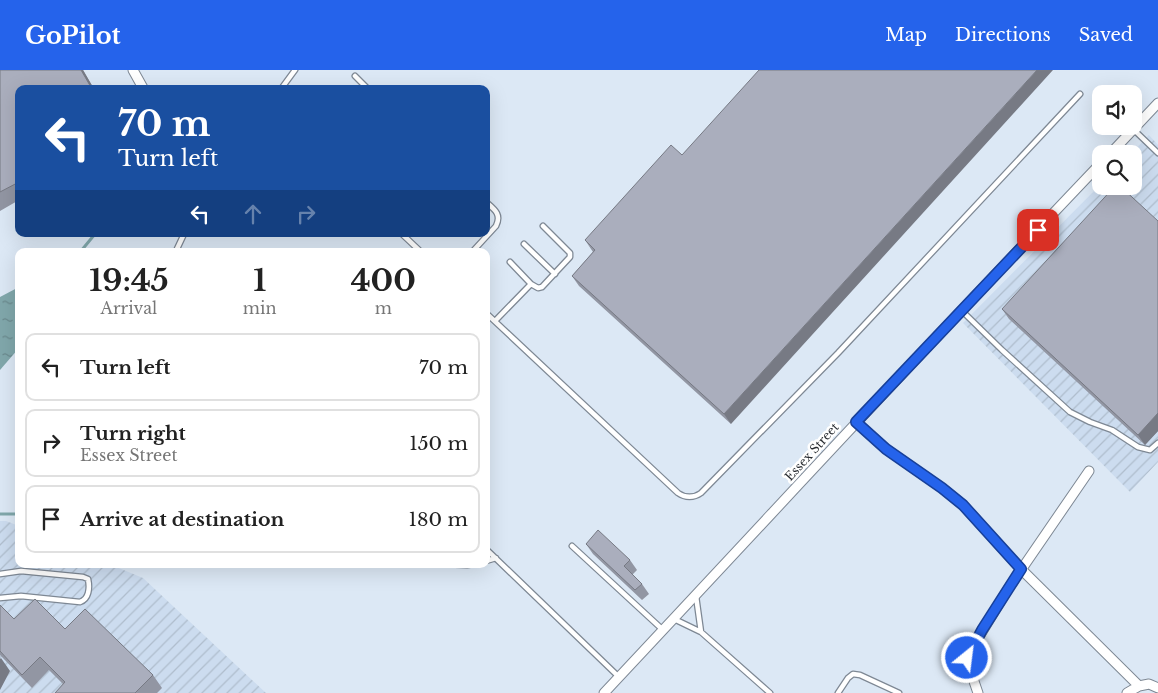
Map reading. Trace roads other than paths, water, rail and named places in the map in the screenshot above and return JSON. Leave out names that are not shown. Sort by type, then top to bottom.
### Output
[{"type":"street","points":[[133,70],[141,85]]},
{"type":"street","points":[[1142,120],[1158,103]]},
{"type":"street","points":[[1118,145],[1127,135]]},
{"type":"street","name":"Essex Street","points":[[604,693],[1092,172]]},
{"type":"street","points":[[856,422],[886,449],[959,501],[1021,569],[1139,686]]},
{"type":"street","points":[[978,693],[967,662],[968,655],[1021,569],[1089,471]]},
{"type":"street","points":[[1127,693],[1144,684],[1158,688]]},
{"type":"lane","points":[[284,85],[295,70]]},
{"type":"lane","points":[[355,76],[364,85]]},
{"type":"lane","points":[[490,317],[678,493],[682,496],[695,497],[838,353],[1080,94]]},
{"type":"lane","points":[[1139,135],[1158,153]]},
{"type":"lane","points":[[490,206],[499,216],[499,221],[490,233]]},
{"type":"lane","points":[[510,262],[531,284],[540,288],[555,274],[570,257],[570,253],[543,226]]},
{"type":"lane","points":[[405,237],[417,248]]},
{"type":"lane","points":[[476,248],[486,237]]},
{"type":"lane","points":[[524,244],[555,274]]},
{"type":"lane","points":[[495,321],[531,284]]},
{"type":"lane","points":[[961,310],[1070,412],[1112,430],[1144,449],[1150,450],[1158,443]]},
{"type":"lane","points":[[572,546],[663,630]]},
{"type":"lane","points":[[490,553],[619,677]]},
{"type":"lane","points":[[490,560],[496,558]]},
{"type":"lane","points":[[0,574],[20,571],[83,577],[88,579],[89,584],[87,597],[80,602],[21,596],[0,598]]},
{"type":"lane","points":[[696,596],[701,632]]},
{"type":"lane","points":[[674,619],[701,632],[770,693]]},
{"type":"lane","points":[[838,693],[853,674],[860,675],[899,693]]},
{"type":"water","points":[[15,289],[15,353],[0,370],[0,297]]},
{"type":"waterway","points":[[83,248],[93,237]]},
{"type":"waterway","points":[[0,514],[15,514]]}]
